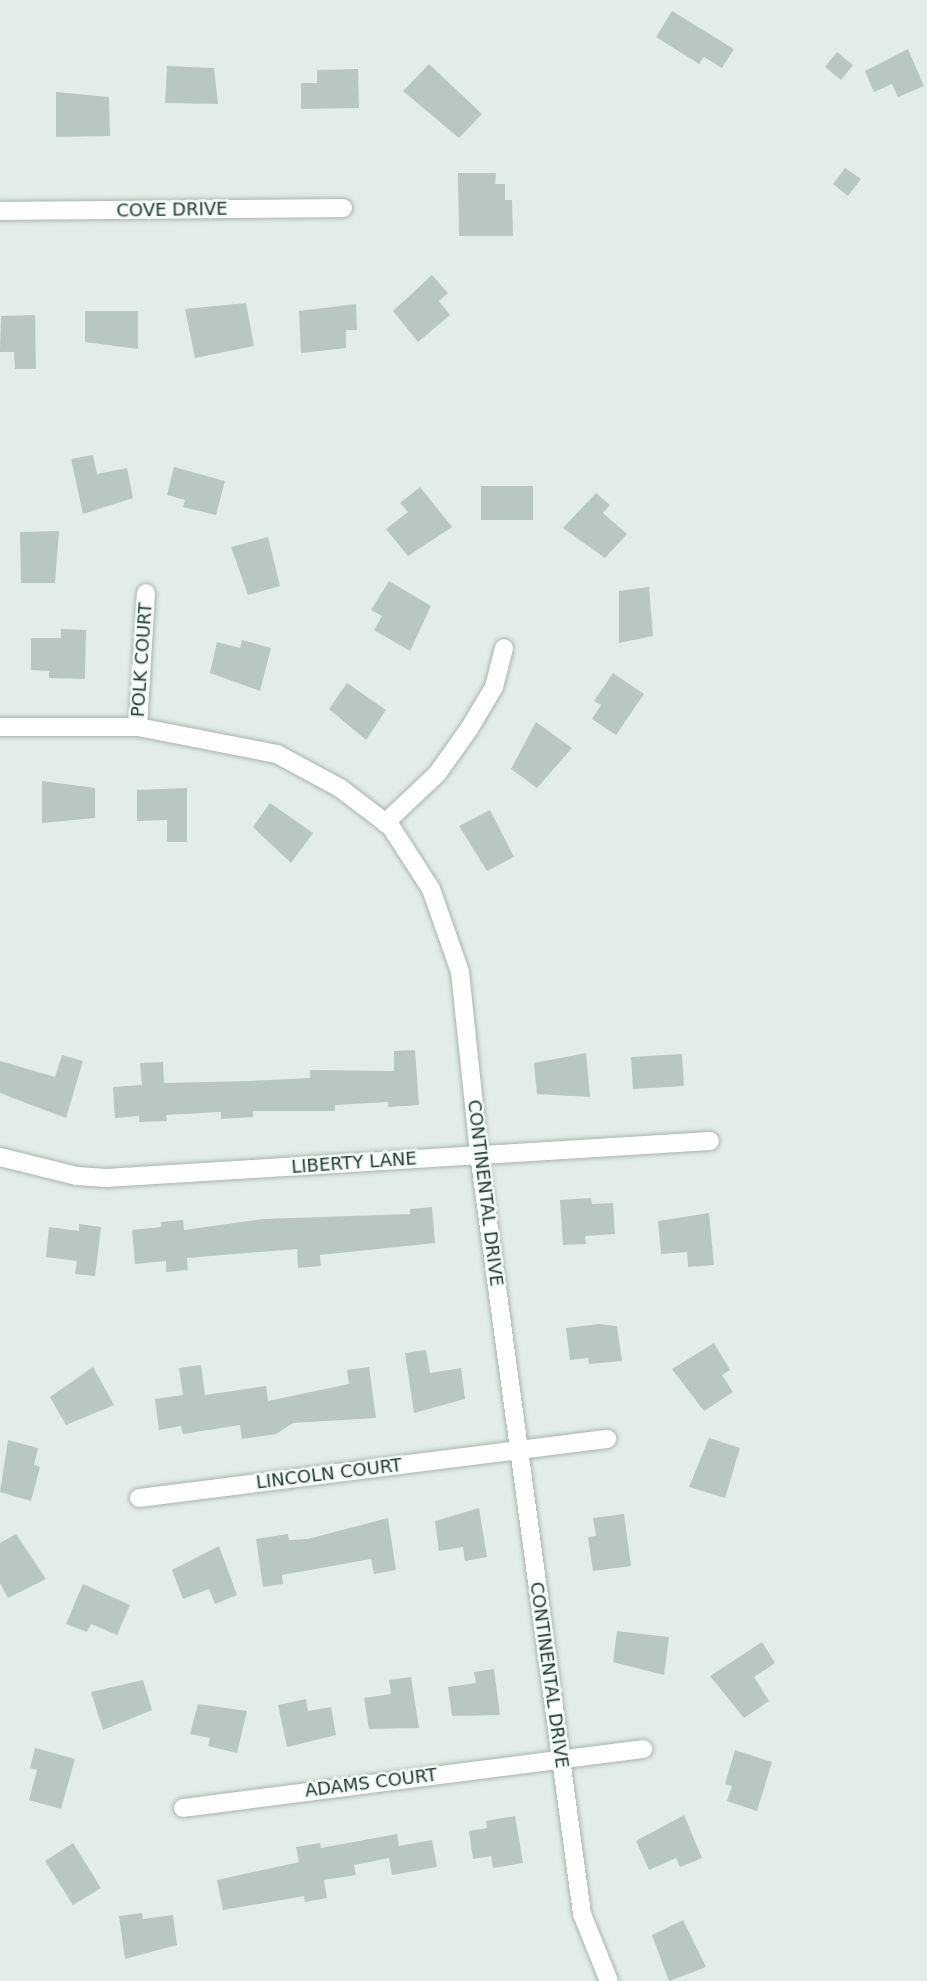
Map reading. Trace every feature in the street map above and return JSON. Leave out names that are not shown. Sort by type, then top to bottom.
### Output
[{"type":"street","name":"COVE DRIVE","points":[[0,211],[343,208]]},
{"type":"street","name":"POLK COURT","points":[[138,727],[146,593]]},
{"type":"street","points":[[385,823],[437,774],[469,729],[494,687],[504,648]]},
{"type":"street","name":"CONTINENTAL DRIVE","points":[[0,727],[138,727],[277,754],[340,788],[385,823],[431,889],[452,939],[582,1914],[609,1981]]},
{"type":"street","name":"LIBERTY LANE","points":[[0,1157],[77,1176],[106,1178],[710,1141]]},
{"type":"street","name":"LINCOLN COURT","points":[[139,1498],[607,1439]]},
{"type":"street","name":"ADAMS COURT","points":[[183,1808],[643,1749]]},
{"type":"building","points":[[672,11],[734,49],[722,68],[704,57],[699,64],[656,37]]},
{"type":"building","points":[[908,49],[924,86],[898,97],[892,84],[874,92],[865,71]]},
{"type":"building","points":[[837,52],[853,65],[841,80],[825,67]]},
{"type":"building","points":[[429,64],[482,114],[459,138],[403,91]]},
{"type":"building","points":[[167,66],[214,68],[218,104],[165,103]]},
{"type":"building","points":[[358,69],[359,108],[301,109],[301,83],[317,83],[317,70]]},
{"type":"building","points":[[56,92],[109,97],[110,136],[56,137]]},
{"type":"building","points":[[845,168],[861,179],[848,196],[833,184]]},
{"type":"building","points":[[458,173],[496,173],[495,184],[505,184],[505,200],[512,200],[513,236],[459,236]]},
{"type":"building","points":[[432,275],[448,293],[439,301],[450,315],[418,342],[393,311]]},
{"type":"building","points":[[246,303],[254,346],[195,358],[185,309]]},
{"type":"building","points":[[356,304],[357,330],[346,330],[346,348],[301,353],[299,311]]},
{"type":"building","points":[[85,311],[138,311],[138,349],[85,342]]},
{"type":"building","points":[[35,315],[36,369],[15,369],[14,352],[0,352],[1,316]]},
{"type":"building","points":[[93,455],[97,474],[127,468],[133,498],[83,514],[71,459]]},
{"type":"building","points":[[174,467],[225,481],[216,515],[183,507],[185,500],[167,495]]},
{"type":"building","points":[[481,486],[533,486],[533,520],[481,520]]},
{"type":"building","points":[[420,487],[452,527],[408,556],[386,529],[408,512],[400,503]]},
{"type":"building","points":[[596,493],[610,505],[603,513],[627,534],[605,558],[563,528]]},
{"type":"building","points":[[59,531],[55,583],[21,583],[20,532]]},
{"type":"building","points":[[268,537],[280,586],[248,595],[231,547]]},
{"type":"building","points":[[389,581],[431,606],[410,651],[374,630],[382,616],[371,610]]},
{"type":"building","points":[[649,587],[653,636],[619,643],[619,591]]},
{"type":"building","points":[[61,629],[86,630],[85,679],[49,678],[49,671],[31,670],[31,638],[61,638]]},
{"type":"building","points":[[242,640],[271,648],[260,691],[210,673],[217,642],[240,648]]},
{"type":"building","points":[[613,673],[644,694],[616,735],[592,719],[601,705],[594,701]]},
{"type":"building","points":[[347,683],[386,710],[366,740],[329,709]]},
{"type":"building","points":[[536,722],[572,748],[537,788],[511,769]]},
{"type":"building","points":[[42,781],[95,788],[95,818],[42,823]]},
{"type":"building","points":[[187,788],[187,842],[167,842],[167,820],[137,821],[137,790]]},
{"type":"building","points":[[270,803],[313,833],[291,863],[253,827]]},
{"type":"building","points":[[490,810],[514,857],[487,871],[459,826]]},
{"type":"building","points":[[415,1050],[419,1105],[388,1107],[388,1102],[335,1105],[335,1111],[253,1111],[253,1117],[221,1119],[221,1112],[166,1115],[167,1121],[139,1122],[139,1116],[115,1118],[113,1087],[142,1085],[140,1063],[163,1062],[164,1083],[251,1081],[310,1078],[310,1070],[394,1071],[394,1051]]},
{"type":"building","points":[[586,1053],[590,1097],[537,1094],[534,1063]]},
{"type":"building","points":[[682,1054],[684,1086],[633,1089],[631,1057]]},
{"type":"building","points":[[62,1055],[83,1061],[66,1118],[0,1093],[0,1061],[55,1077]]},
{"type":"building","points":[[591,1198],[592,1204],[613,1203],[615,1234],[585,1236],[586,1244],[563,1245],[560,1200]]},
{"type":"building","points":[[432,1207],[435,1243],[320,1255],[321,1266],[298,1268],[297,1249],[187,1258],[188,1270],[166,1272],[166,1261],[135,1264],[132,1230],[161,1227],[161,1222],[183,1220],[184,1230],[263,1219],[410,1214],[410,1209]]},
{"type":"building","points":[[709,1213],[714,1265],[688,1267],[687,1252],[661,1254],[658,1221]]},
{"type":"building","points":[[79,1224],[101,1227],[95,1276],[75,1274],[77,1261],[46,1257],[49,1227],[79,1231]]},
{"type":"building","points":[[599,1324],[617,1326],[622,1361],[589,1364],[588,1358],[570,1360],[566,1328]]},
{"type":"building","points":[[714,1343],[730,1370],[722,1375],[733,1392],[704,1411],[672,1369]]},
{"type":"building","points":[[426,1350],[430,1373],[461,1368],[465,1399],[414,1413],[405,1353]]},
{"type":"building","points":[[201,1365],[205,1395],[266,1386],[268,1401],[349,1384],[347,1370],[369,1367],[376,1418],[293,1423],[276,1434],[242,1439],[240,1425],[183,1434],[181,1426],[159,1430],[155,1399],[183,1395],[179,1368]]},
{"type":"building","points":[[93,1367],[114,1405],[66,1425],[50,1397]]},
{"type":"building","points":[[709,1438],[740,1448],[725,1498],[689,1487]]},
{"type":"building","points":[[8,1440],[38,1448],[34,1465],[40,1467],[31,1501],[0,1492]]},
{"type":"building","points":[[479,1508],[487,1557],[465,1561],[463,1547],[439,1551],[435,1521]]},
{"type":"building","points":[[624,1514],[631,1566],[593,1571],[588,1537],[596,1536],[593,1518]]},
{"type":"building","points":[[388,1518],[396,1570],[374,1574],[371,1559],[282,1575],[283,1584],[263,1587],[256,1539],[288,1534],[289,1540],[308,1539]]},
{"type":"building","points":[[16,1534],[46,1579],[8,1598],[0,1583],[0,1543]]},
{"type":"building","points":[[219,1546],[237,1595],[215,1604],[209,1589],[183,1599],[172,1570]]},
{"type":"building","points":[[83,1584],[130,1605],[117,1635],[91,1624],[87,1632],[66,1624]]},
{"type":"building","points":[[617,1631],[669,1637],[664,1675],[613,1662]]},
{"type":"building","points":[[762,1642],[775,1663],[754,1677],[769,1701],[744,1718],[710,1676]]},
{"type":"building","points":[[494,1669],[500,1715],[452,1716],[448,1687],[476,1683],[474,1672]]},
{"type":"building","points":[[411,1677],[419,1728],[369,1729],[364,1698],[391,1694],[389,1680]]},
{"type":"building","points":[[143,1680],[152,1710],[103,1730],[91,1692]]},
{"type":"building","points":[[306,1699],[308,1711],[331,1707],[336,1735],[287,1747],[278,1705]]},
{"type":"building","points":[[198,1704],[247,1711],[237,1753],[208,1746],[210,1738],[190,1734]]},
{"type":"building","points":[[35,1748],[75,1759],[61,1809],[29,1800],[37,1770],[30,1768]]},
{"type":"building","points":[[735,1750],[772,1762],[757,1811],[727,1801],[732,1786],[725,1784]]},
{"type":"building","points":[[684,1815],[702,1858],[680,1867],[676,1858],[649,1870],[636,1841]]},
{"type":"building","points":[[515,1816],[523,1863],[493,1868],[491,1856],[473,1859],[469,1831],[487,1828],[486,1821]]},
{"type":"building","points":[[397,1834],[399,1846],[432,1840],[437,1867],[392,1875],[389,1858],[354,1865],[356,1875],[324,1880],[327,1898],[305,1902],[304,1896],[223,1910],[217,1880],[299,1862],[296,1847],[320,1843],[321,1848]]},
{"type":"building","points":[[73,1843],[101,1888],[73,1905],[45,1861]]},
{"type":"building","points":[[142,1913],[143,1919],[173,1915],[177,1945],[125,1959],[119,1916]]},
{"type":"building","points":[[683,1920],[706,1967],[669,1981],[652,1935]]}]
